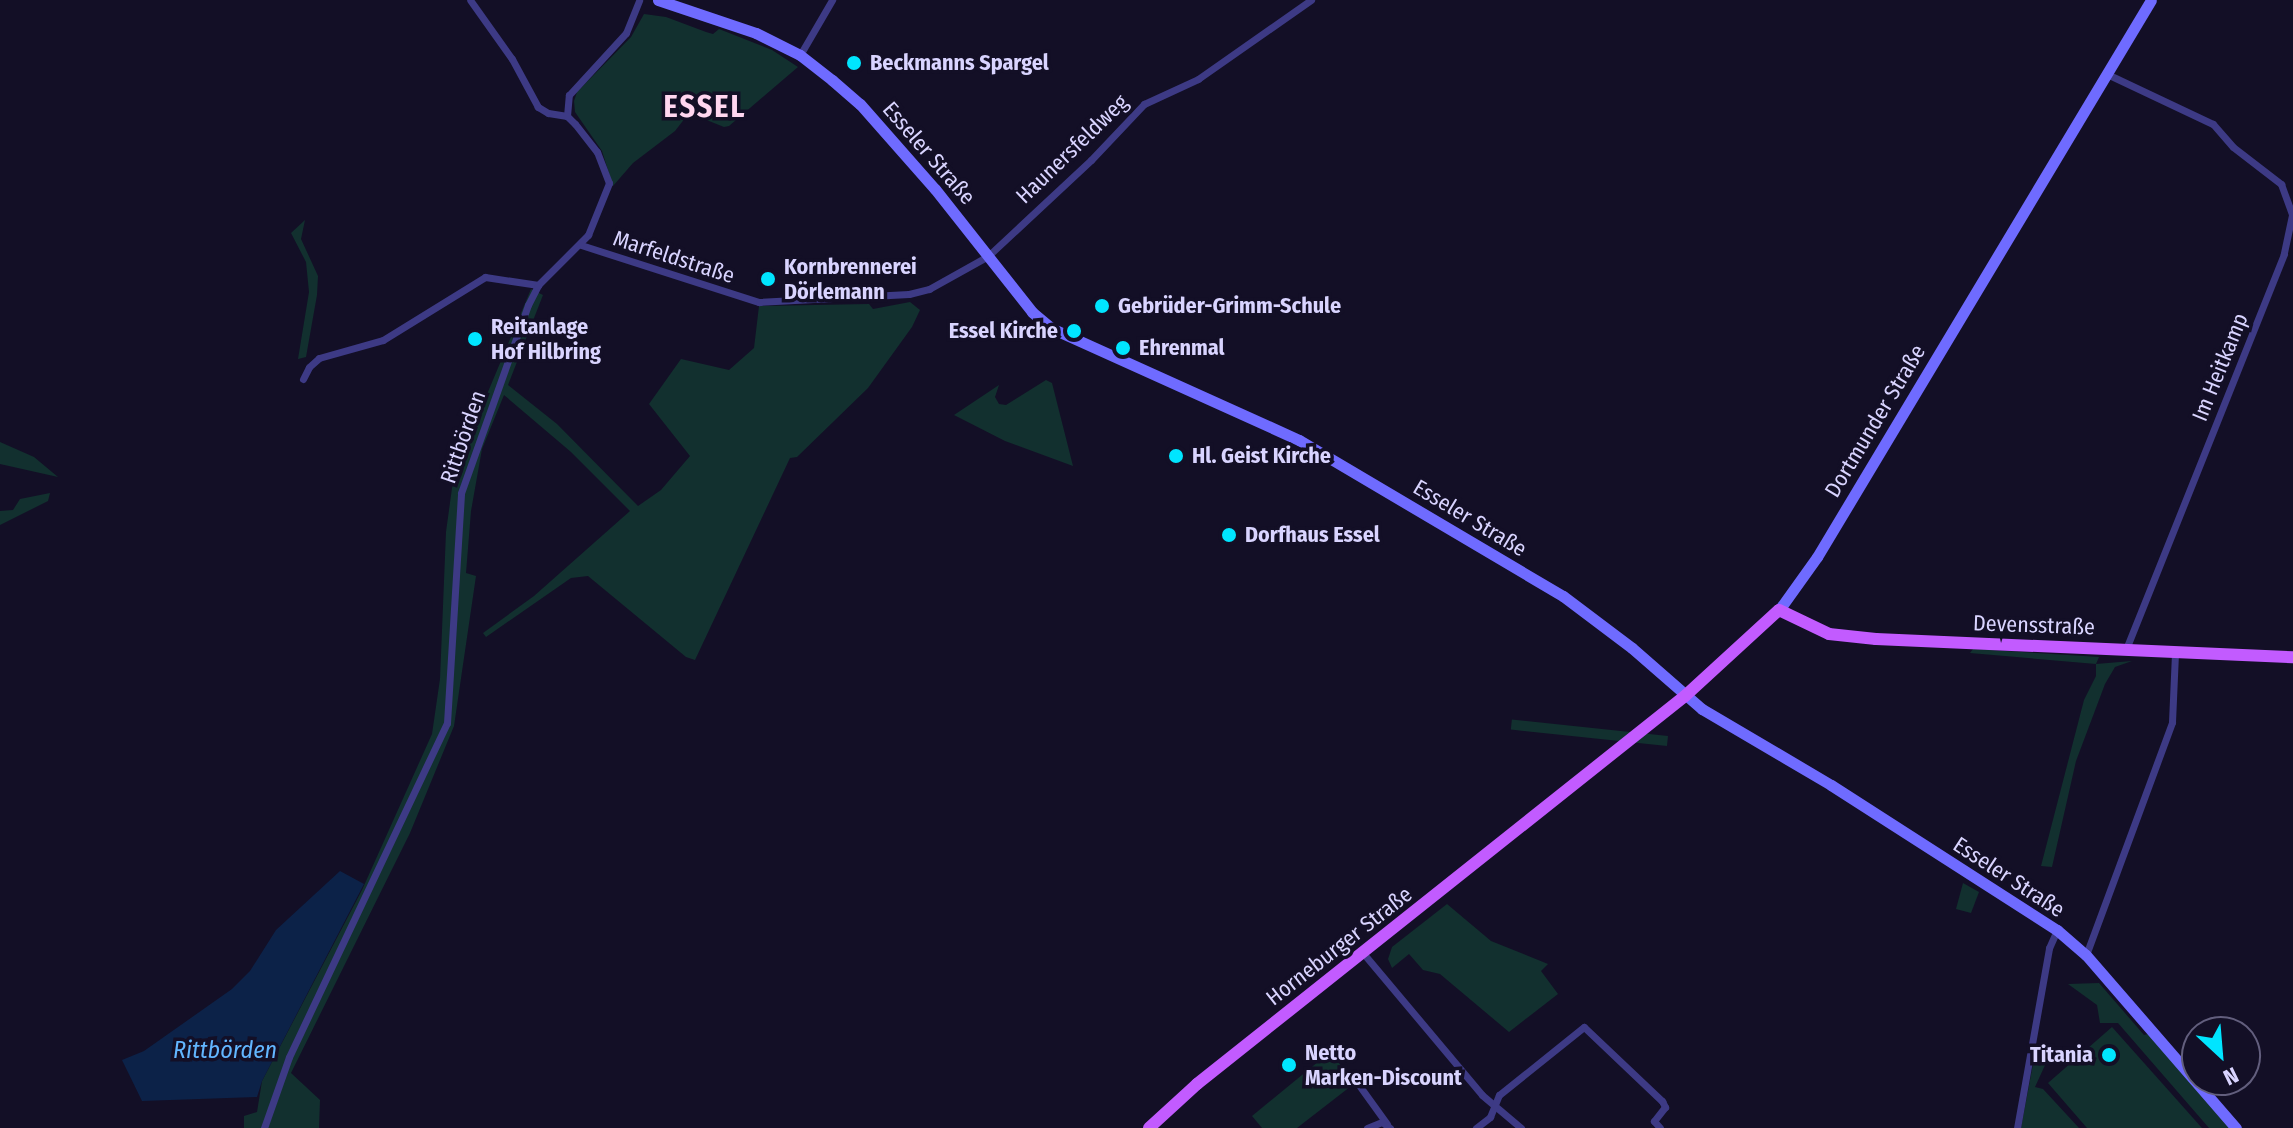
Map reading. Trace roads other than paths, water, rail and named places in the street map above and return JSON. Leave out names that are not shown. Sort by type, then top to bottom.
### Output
[{"type":"main road","name":"Esseler Straße","points":[[658,0],[756,33],[800,55],[860,104],[935,189],[1032,312],[1063,336],[1299,440],[1563,596],[1632,648],[1685,696],[2057,930],[2086,955],[2236,1128]]},
{"type":"main road","name":"Dortmunder Straße","points":[[1557,799],[1685,696],[1779,610],[1817,557],[2151,0]]},
{"type":"main road","name":"Devensstraße","points":[[1779,610],[1829,634],[2293,657]]},
{"type":"main road","name":"Horneburger Straße","points":[[1149,1128],[1200,1081],[1557,799]]},
{"type":"street","name":"Rittbörden","points":[[264,1126],[289,1057],[447,723],[461,493],[538,285],[581,245],[609,183],[597,152],[567,116],[548,113],[538,107],[512,59],[470,0]]},
{"type":"street","points":[[567,116],[569,95],[626,33],[639,0]]},
{"type":"street","points":[[800,55],[832,0]]},
{"type":"street","name":"Haunersfeldweg","points":[[988,256],[1091,160],[1144,104],[1198,79],[1311,0]]},
{"type":"street","name":"Im Heitkamp","points":[[2107,74],[2209,122],[2233,147],[2281,184],[2292,215],[2284,254],[2126,649]]},
{"type":"street","name":"Marfeldstraße","points":[[581,245],[759,302],[909,294],[946,282],[988,256]]},
{"type":"street","points":[[303,379],[309,367],[319,358],[383,340],[485,277],[538,285]]},
{"type":"street","points":[[2086,955],[2172,722],[2175,652]]},
{"type":"street","points":[[2017,1128],[2049,948],[2057,930]]},
{"type":"street","points":[[1363,953],[1496,1108],[1521,1128]]},
{"type":"street","points":[[1476,1128],[1496,1108],[1499,1095],[1584,1027],[1662,1101],[1665,1107],[1654,1121],[1660,1128]]},
{"type":"street","points":[[1356,1081],[1389,1126]]},
{"type":"street","points":[[1367,1128],[1377,1122],[1389,1126]]},
{"type":"water","name":"Rittbörden","points":[[340,871],[364,884],[262,1081],[257,1097],[142,1101],[122,1060],[144,1051],[232,989],[250,971],[276,930]]},
{"type":"place","name":"Beckmanns Spargel","points":[[854,63]]},
{"type":"place","name":"Kornbrennerei Dörlemann","points":[[768,279]]},
{"type":"place","name":"Gebrüder-Grimm-Schule","points":[[1102,306]]},
{"type":"place","name":"Essel Kirche","points":[[1074,331]]},
{"type":"place","name":"Reitanlage Hof Hilbring","points":[[475,339]]},
{"type":"place","name":"Ehrenmal","points":[[1123,348]]},
{"type":"place","name":"Hl. Geist Kirche","points":[[1176,456]]},
{"type":"place","name":"Dorfhaus Essel","points":[[1229,535]]},
{"type":"place","name":"Titania","points":[[2109,1055]]},
{"type":"place","name":"Netto Marken-Discount","points":[[1289,1065]]},
{"type":"district","name":"ESSEL","points":[[705,107]]}]
